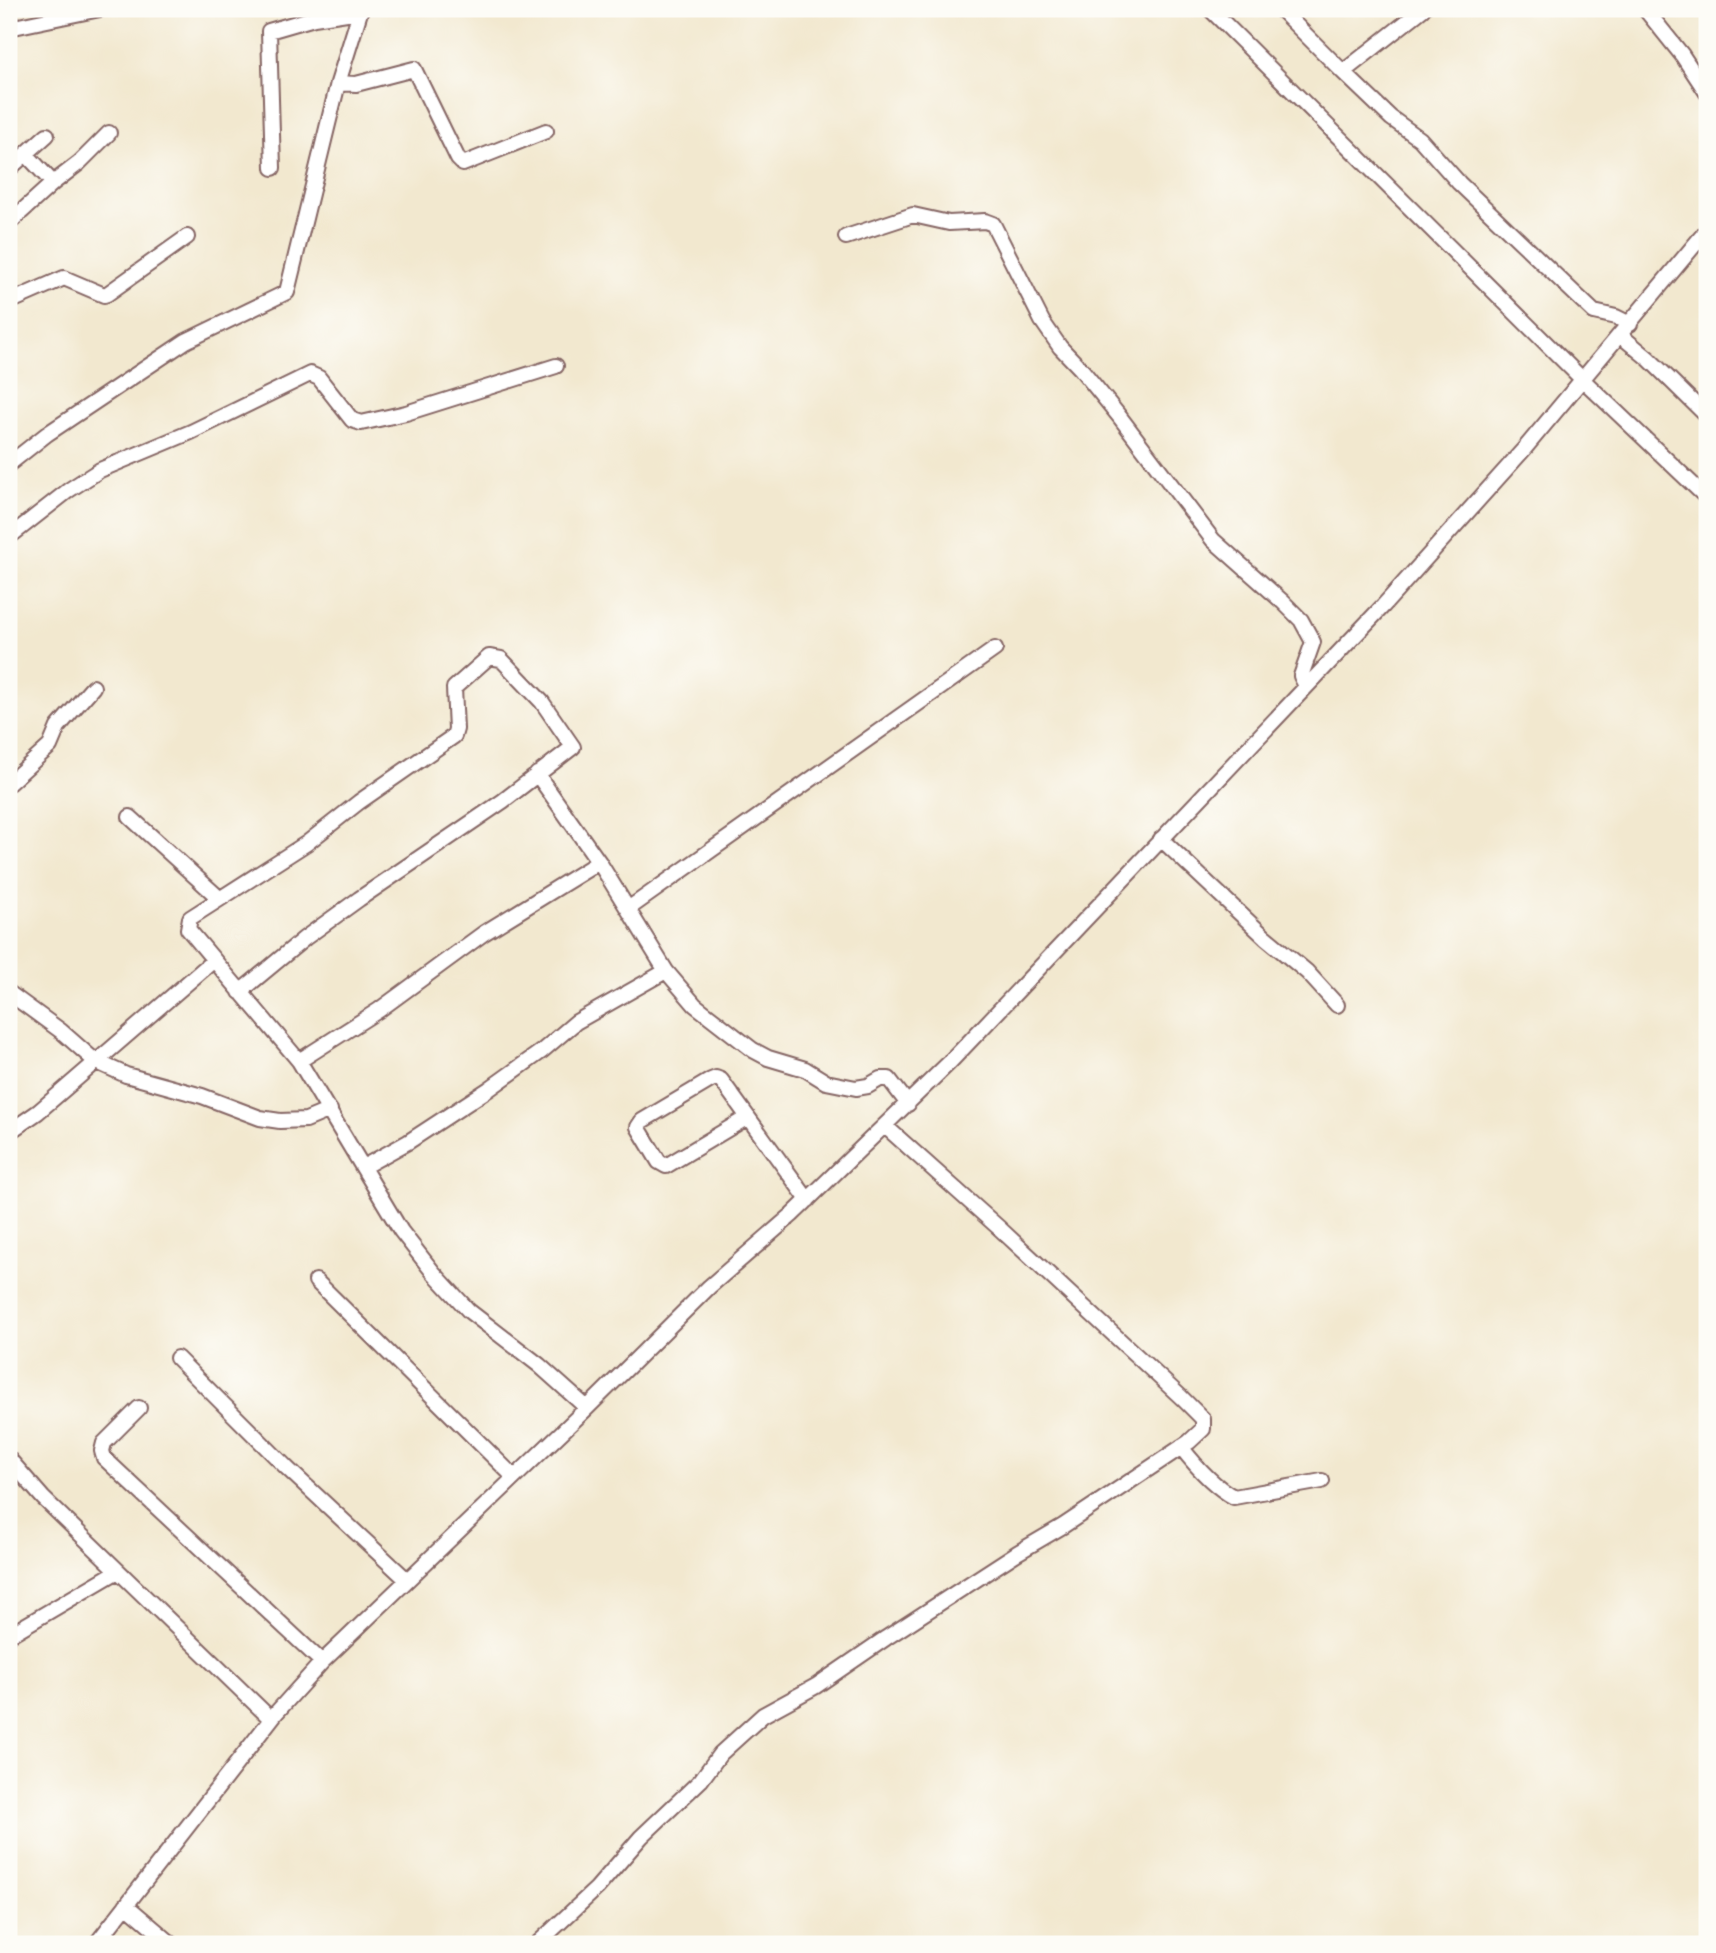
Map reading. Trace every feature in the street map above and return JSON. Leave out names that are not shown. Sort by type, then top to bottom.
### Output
[{"type":"street","points":[[9,28],[100,9]]},
{"type":"street","points":[[1210,9],[1583,380],[1707,498]]},
{"type":"street","points":[[1280,9],[1391,118],[1420,139],[1459,183],[1594,312],[1616,317],[1649,359],[1707,416]]},
{"type":"street","points":[[1343,72],[1423,9]]},
{"type":"street","points":[[1645,9],[1682,55],[1707,93]]},
{"type":"street","points":[[9,464],[47,434],[186,341],[287,292],[338,83],[360,10],[314,18],[269,31],[273,168]]},
{"type":"street","points":[[338,83],[356,84],[414,69],[458,159],[463,164],[546,131]]},
{"type":"street","points":[[9,223],[79,163],[109,132]]},
{"type":"street","points":[[9,169],[47,135]]},
{"type":"street","points":[[26,154],[53,183]]},
{"type":"street","points":[[846,237],[913,215],[949,223],[985,221],[993,224],[1042,321],[1060,347],[1111,405],[1213,540],[1267,586],[1301,621],[1313,642],[1301,676],[1306,686]]},
{"type":"street","points":[[96,1944],[271,1719],[321,1662],[587,1408],[709,1287],[808,1200],[908,1104],[1060,948],[1401,586],[1525,448],[1707,230]]},
{"type":"street","points":[[9,302],[59,278],[68,278],[107,294],[187,237]]},
{"type":"street","points":[[9,537],[69,490],[100,470],[191,432],[310,374],[319,378],[352,419],[361,423],[406,413],[556,366]]},
{"type":"street","points":[[628,909],[995,649]]},
{"type":"street","points":[[240,992],[305,938],[503,801],[573,747],[541,702],[501,659],[489,657],[454,688],[454,736],[307,843],[219,898],[188,922],[188,929],[240,992],[299,1061],[401,1231],[433,1272],[469,1311],[539,1365],[587,1408]]},
{"type":"street","points":[[9,783],[50,746],[58,727],[93,687]]},
{"type":"street","points":[[537,774],[599,862],[666,971],[695,1005],[753,1050],[768,1058],[805,1069],[835,1086],[856,1088],[868,1086],[880,1079],[889,1079],[908,1104]]},
{"type":"street","points":[[130,817],[219,898]]},
{"type":"street","points":[[1161,839],[1265,937],[1307,972],[1337,1004]]},
{"type":"street","points":[[299,1061],[379,1010],[484,933],[599,862]]},
{"type":"street","points":[[9,1132],[38,1112],[214,960]]},
{"type":"street","points":[[363,1167],[408,1142],[489,1089],[576,1023],[666,971]]},
{"type":"street","points":[[9,993],[61,1031],[95,1061],[127,1075],[202,1096],[260,1118],[293,1122],[306,1120],[330,1110]]},
{"type":"street","points":[[748,1117],[666,1166],[659,1162],[638,1127],[642,1121],[716,1078],[721,1080],[748,1117],[808,1200]]},
{"type":"street","points":[[537,1944],[597,1888],[649,1829],[701,1780],[720,1754],[763,1716],[816,1686],[1200,1434],[1203,1419],[1008,1236],[885,1126]]},
{"type":"street","points":[[316,1281],[514,1477]]},
{"type":"street","points":[[177,1358],[406,1579]]},
{"type":"street","points":[[139,1408],[104,1443],[104,1458],[321,1662]]},
{"type":"street","points":[[1181,1447],[1225,1492],[1234,1497],[1322,1481]]},
{"type":"street","points":[[9,1459],[43,1498],[271,1719]]},
{"type":"street","points":[[9,1635],[118,1571]]},
{"type":"street","points":[[126,1905],[172,1944]]}]
